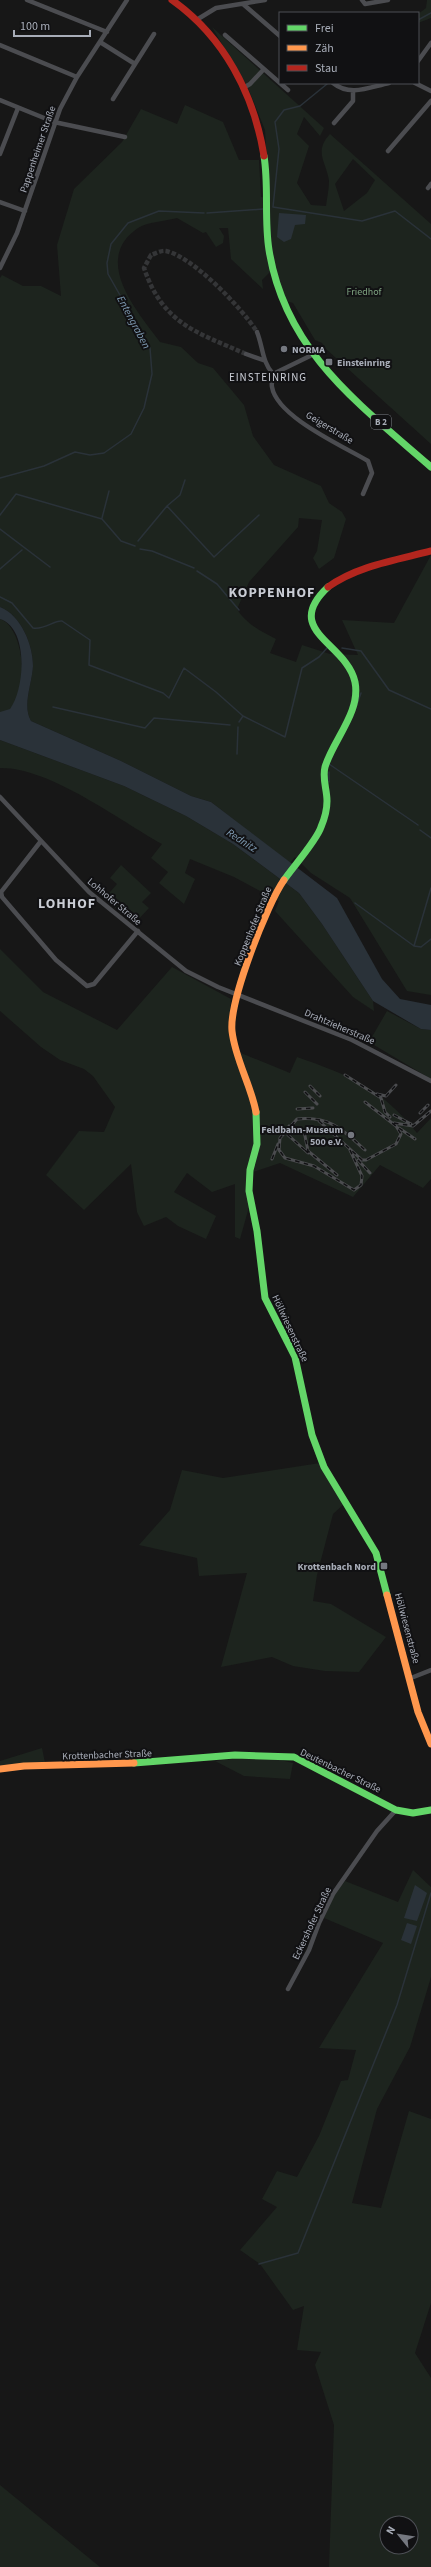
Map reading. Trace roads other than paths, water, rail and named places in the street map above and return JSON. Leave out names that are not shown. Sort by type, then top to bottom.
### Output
[{"type":"street","points":[[27,0],[107,32]]},
{"type":"street","name":"Pappenheimer Straße","points":[[0,268],[25,211],[54,122],[78,77],[127,0]]},
{"type":"street","name":"B 2","points":[[172,0],[198,19],[217,42],[243,88],[252,109],[262,144],[266,174],[266,209],[269,246],[277,288],[292,324],[312,355],[332,378],[431,467]]},
{"type":"street","points":[[198,19],[216,8],[265,0]]},
{"type":"street","points":[[362,0],[365,4],[388,0]]},
{"type":"street","points":[[243,4],[279,35]]},
{"type":"street","points":[[113,99],[154,34]]},
{"type":"street","points":[[225,34],[279,82]]},
{"type":"street","points":[[100,42],[135,64]]},
{"type":"street","points":[[419,60],[431,43]]},
{"type":"street","points":[[0,45],[78,77]]},
{"type":"street","points":[[243,88],[250,84],[264,69]]},
{"type":"street","points":[[281,84],[288,90]]},
{"type":"street","points":[[335,84],[345,90],[353,91],[384,84]]},
{"type":"street","points":[[417,84],[431,91]]},
{"type":"street","points":[[334,123],[353,101],[353,91]]},
{"type":"street","points":[[0,100],[54,122],[125,138]]},
{"type":"street","points":[[388,151],[431,101]]},
{"type":"street","points":[[0,154],[18,108]]},
{"type":"street","points":[[0,202],[25,211]]},
{"type":"street","points":[[257,332],[263,348],[263,360]]},
{"type":"street","points":[[246,354],[263,360],[273,374],[312,355]]},
{"type":"street","name":"Geigerstraße","points":[[273,374],[271,386],[276,397],[289,414],[368,461],[372,474],[363,494]]},
{"type":"street","name":"Koppenhofer Straße","points":[[238,994],[277,889],[321,829],[327,801],[324,780],[325,768],[355,697],[355,684],[347,664],[317,633],[312,624],[310,616],[312,605],[318,593],[340,579],[431,551]]},
{"type":"street","name":"Lohhofer Straße","points":[[0,797],[89,892],[186,971],[238,994]]},
{"type":"street","points":[[41,841],[1,892],[2,897],[56,960],[87,986],[94,984],[138,931]]},
{"type":"street","name":"Drahtzieherstraße","points":[[238,994],[342,1036],[382,1054],[431,1081]]},
{"type":"street","name":"Höllwiesenstraße","points":[[238,994],[232,1030],[256,1111],[257,1144],[250,1170],[249,1191],[257,1230],[263,1290],[295,1357],[312,1435],[324,1467],[376,1553],[411,1678],[418,1712],[431,1744]]},
{"type":"street","name":"Höllwiesenstraße","points":[[411,1678],[431,1670]]},
{"type":"street","name":"Krottenbacher Straße","points":[[0,1769],[24,1766],[169,1762],[214,1757]]},
{"type":"street","name":"Deutenbacher Straße","points":[[214,1757],[294,1757],[396,1810],[413,1813],[431,1810]]},
{"type":"street","name":"Eckershofer Straße","points":[[288,1989],[309,1950],[333,1894],[377,1831],[396,1810]]},
{"type":"water","points":[[279,213],[306,215],[305,224],[295,225],[291,239],[284,242],[277,237]]},
{"type":"water","name":"Rednitz","points":[[0,607],[7,611],[20,624],[31,649],[33,666],[27,709],[31,721],[121,761],[191,796],[211,802],[337,898],[382,979],[400,999],[431,1005],[431,1030],[421,1029],[373,1001],[322,924],[299,893],[233,844],[186,816],[124,786],[0,740],[0,712],[10,709],[15,700],[19,688],[22,660],[16,634],[9,625],[0,619]]},
{"type":"water","points":[[415,1885],[427,1893],[417,1921],[404,1918]]},
{"type":"water","points":[[407,1923],[417,1926],[411,1944],[401,1940]]},
{"type":"waterway","name":"Entengraben","points":[[419,19],[431,13]]},
{"type":"waterway","points":[[327,84],[300,106],[284,110],[275,122],[279,149],[273,207],[362,221],[395,211],[431,239]]},
{"type":"waterway","name":"Entengraben","points":[[207,213],[263,209]]},
{"type":"waterway","name":"Entengraben","points":[[0,478],[44,466],[75,452],[90,455],[104,453],[131,434],[144,408],[152,374],[150,348],[108,274],[107,263],[111,244],[128,223],[159,211],[204,213]]},
{"type":"waterway","points":[[138,541],[167,506],[180,495],[185,480]]},
{"type":"waterway","points":[[102,518],[109,491]]},
{"type":"waterway","points":[[0,515],[16,494],[102,519],[121,541],[135,546]]},
{"type":"waterway","points":[[167,506],[214,557],[259,515]]},
{"type":"waterway","points":[[0,529],[50,567]]},
{"type":"waterway","points":[[140,549],[152,551],[194,568]]},
{"type":"waterway","points":[[0,569],[22,550]]},
{"type":"waterway","points":[[197,571],[217,584],[239,610]]},
{"type":"waterway","points":[[0,597],[12,603],[33,628],[41,628],[62,621],[90,640],[89,665],[163,693],[169,698],[184,668],[216,692],[243,716],[285,737],[302,668],[319,657],[327,648]]},
{"type":"waterway","points":[[342,648],[361,651],[389,690],[431,709]]},
{"type":"waterway","points":[[355,710],[361,693]]},
{"type":"waterway","points":[[53,707],[145,728],[154,718],[230,725]]},
{"type":"waterway","points":[[239,722],[243,716]]},
{"type":"waterway","points":[[237,754],[238,727]]},
{"type":"waterway","points":[[329,764],[418,825]]},
{"type":"waterway","points":[[329,772],[329,782]]},
{"type":"waterway","points":[[420,830],[431,838]]},
{"type":"waterway","points":[[414,946],[431,888]]},
{"type":"waterway","points":[[355,903],[414,946],[421,947],[431,939]]},
{"type":"waterway","points":[[259,2264],[298,2253],[397,2005],[431,1893]]},
{"type":"tunnel","points":[[246,354],[197,332],[183,324],[171,314],[161,302],[152,287],[144,268],[151,255],[166,251],[177,255],[190,263],[229,297],[257,332]]},
{"type":"railway","points":[[345,1075],[381,1098],[385,1112],[390,1117]]},
{"type":"railway","points":[[377,1094],[386,1096],[396,1085]]},
{"type":"railway","points":[[310,1086],[320,1096]]},
{"type":"railway","points":[[305,1092],[317,1104]]},
{"type":"railway","points":[[319,1121],[362,1160],[366,1160],[396,1144],[401,1134],[396,1126],[365,1102]]},
{"type":"railway","points":[[420,1113],[428,1105]]},
{"type":"railway","points":[[297,1109],[313,1108]]},
{"type":"railway","points":[[394,1123],[413,1126],[431,1111]]},
{"type":"railway","points":[[394,1115],[411,1124]]},
{"type":"railway","points":[[350,1150],[362,1176],[361,1185],[354,1190],[314,1166],[285,1158],[279,1150],[280,1138],[297,1119],[318,1120],[327,1122],[342,1130],[365,1150]]},
{"type":"railway","points":[[289,1126],[288,1135],[308,1153],[305,1150]]},
{"type":"railway","points":[[399,1128],[415,1139]]},
{"type":"railway","points":[[304,1131],[308,1151],[337,1175]]},
{"type":"railway","points":[[272,1159],[278,1144]]},
{"type":"railway","points":[[358,1160],[370,1173]]},
{"type":"place","name":"NORMA","points":[[284,349]]},
{"type":"place","name":"Einsteinring","points":[[329,362]]},
{"type":"place","name":"Feldbahn-Museum 500 e.V.","points":[[351,1135]]},
{"type":"place","name":"Krottenbach Nord","points":[[384,1566]]},
{"type":"district","name":"EINSTEINRING","points":[[268,377]]},
{"type":"district","name":"KOPPENHOF","points":[[272,592]]},
{"type":"district","name":"LOHHOF","points":[[67,903]]},
{"type":"park label","name":"Friedhof","points":[[364,291]]}]
